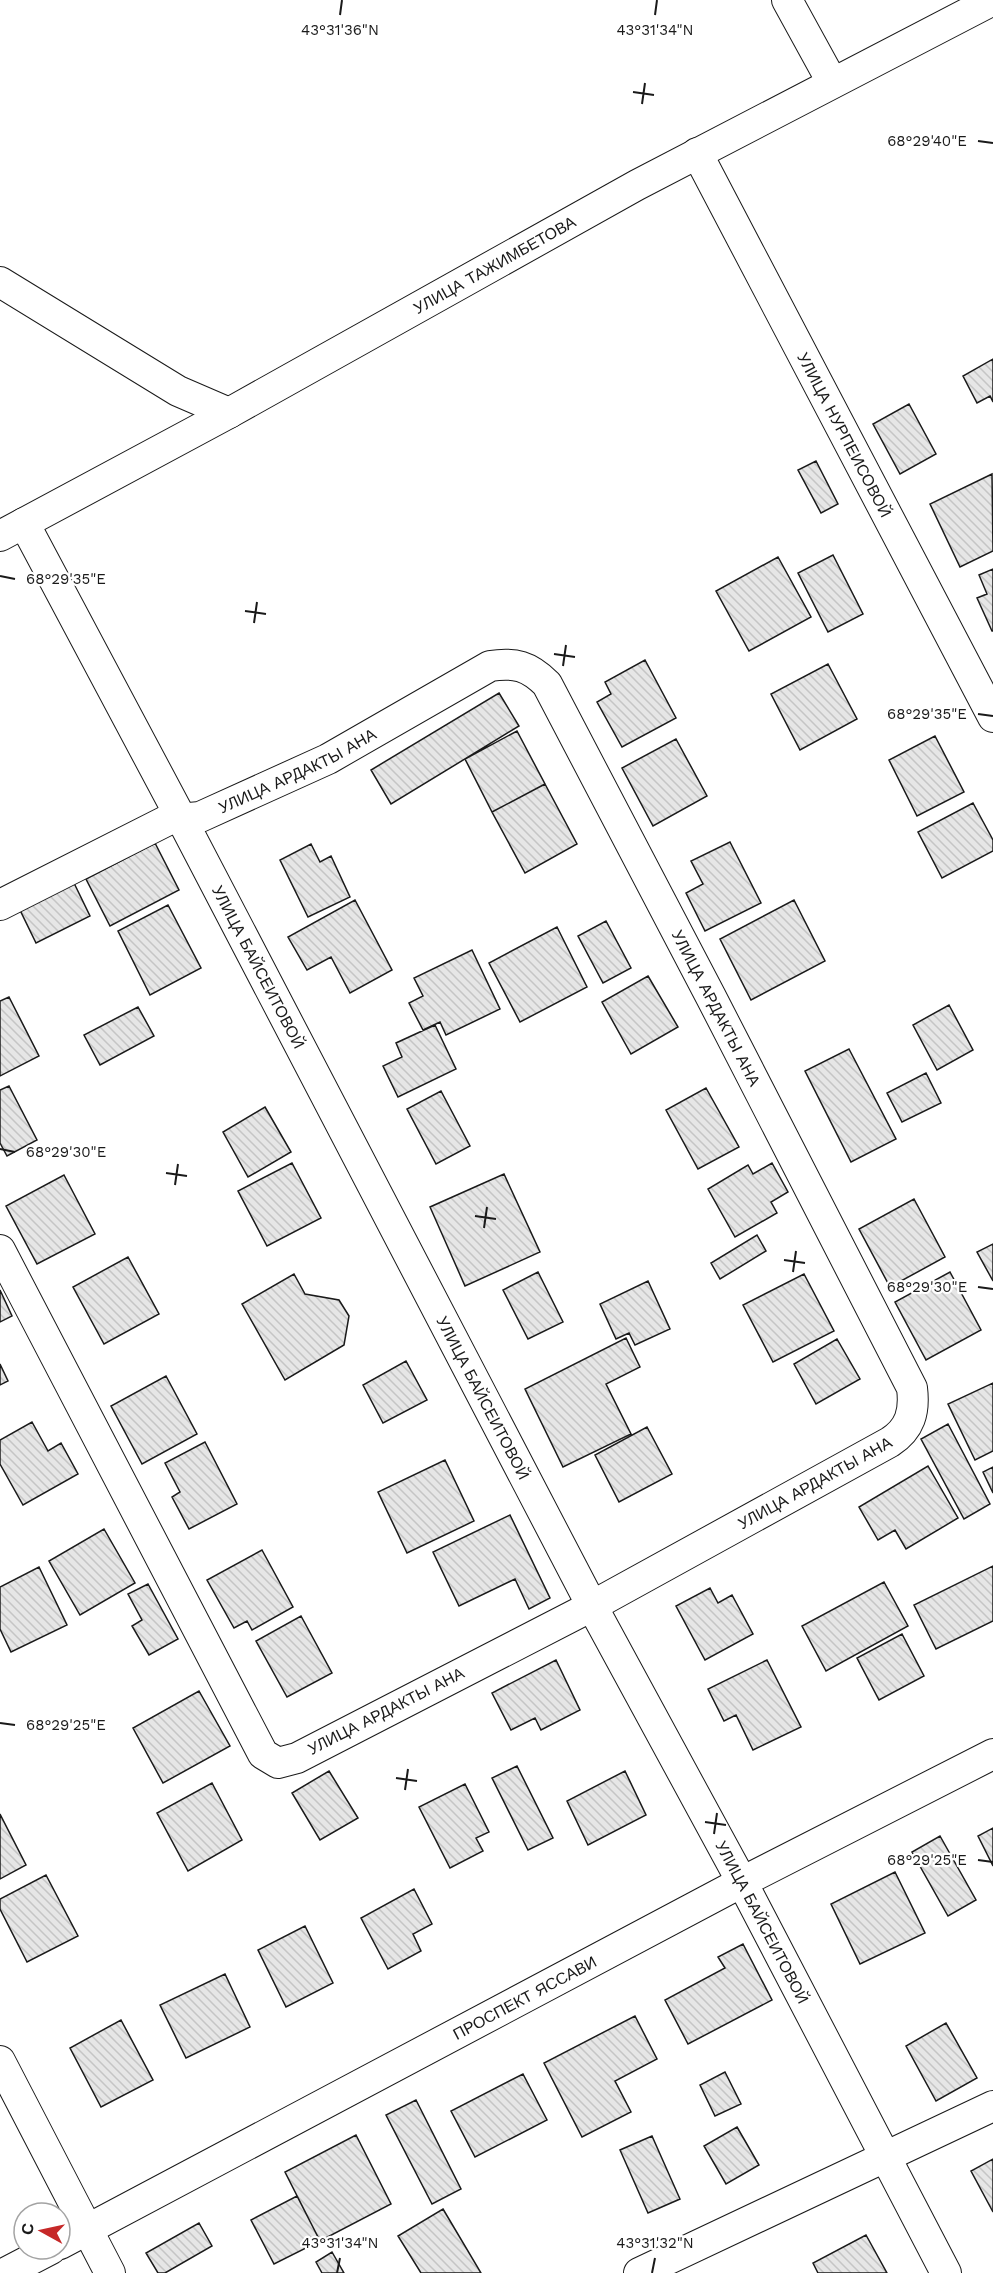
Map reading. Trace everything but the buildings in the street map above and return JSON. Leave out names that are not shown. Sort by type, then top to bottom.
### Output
[{"type":"street","points":[[787,0],[832,82]]},
{"type":"street","name":"УЛИЦА ТАЖИМБЕТОВА","points":[[12,530],[229,413],[697,153],[993,0]]},
{"type":"street","name":"УЛИЦА НУРПЕИСОВОЙ","points":[[697,153],[993,717]]},
{"type":"street","points":[[0,282],[178,391],[229,413]]},
{"type":"street","name":"УЛИЦА БАЙСЕИТОВОЙ","points":[[12,530],[181,818],[592,1606],[742,1882],[884,2159],[946,2273]]},
{"type":"street","name":"УЛИЦА АРДАКТЫ АНА","points":[[0,905],[168,820],[200,817],[328,759],[490,666],[507,664],[526,667],[547,684],[717,1007],[912,1388],[914,1405],[902,1434],[890,1442],[592,1606],[297,1758],[278,1763],[270,1761],[263,1755],[0,1250]]},
{"type":"street","name":"ПРОСПЕКТ ЯССАВИ","points":[[72,2238],[742,1882],[993,1754]]},
{"type":"street","points":[[0,2061],[110,2273]]},
{"type":"street","points":[[639,2273],[993,2106]]},
{"type":"street","points":[[4,2273],[28,2261]]}]
